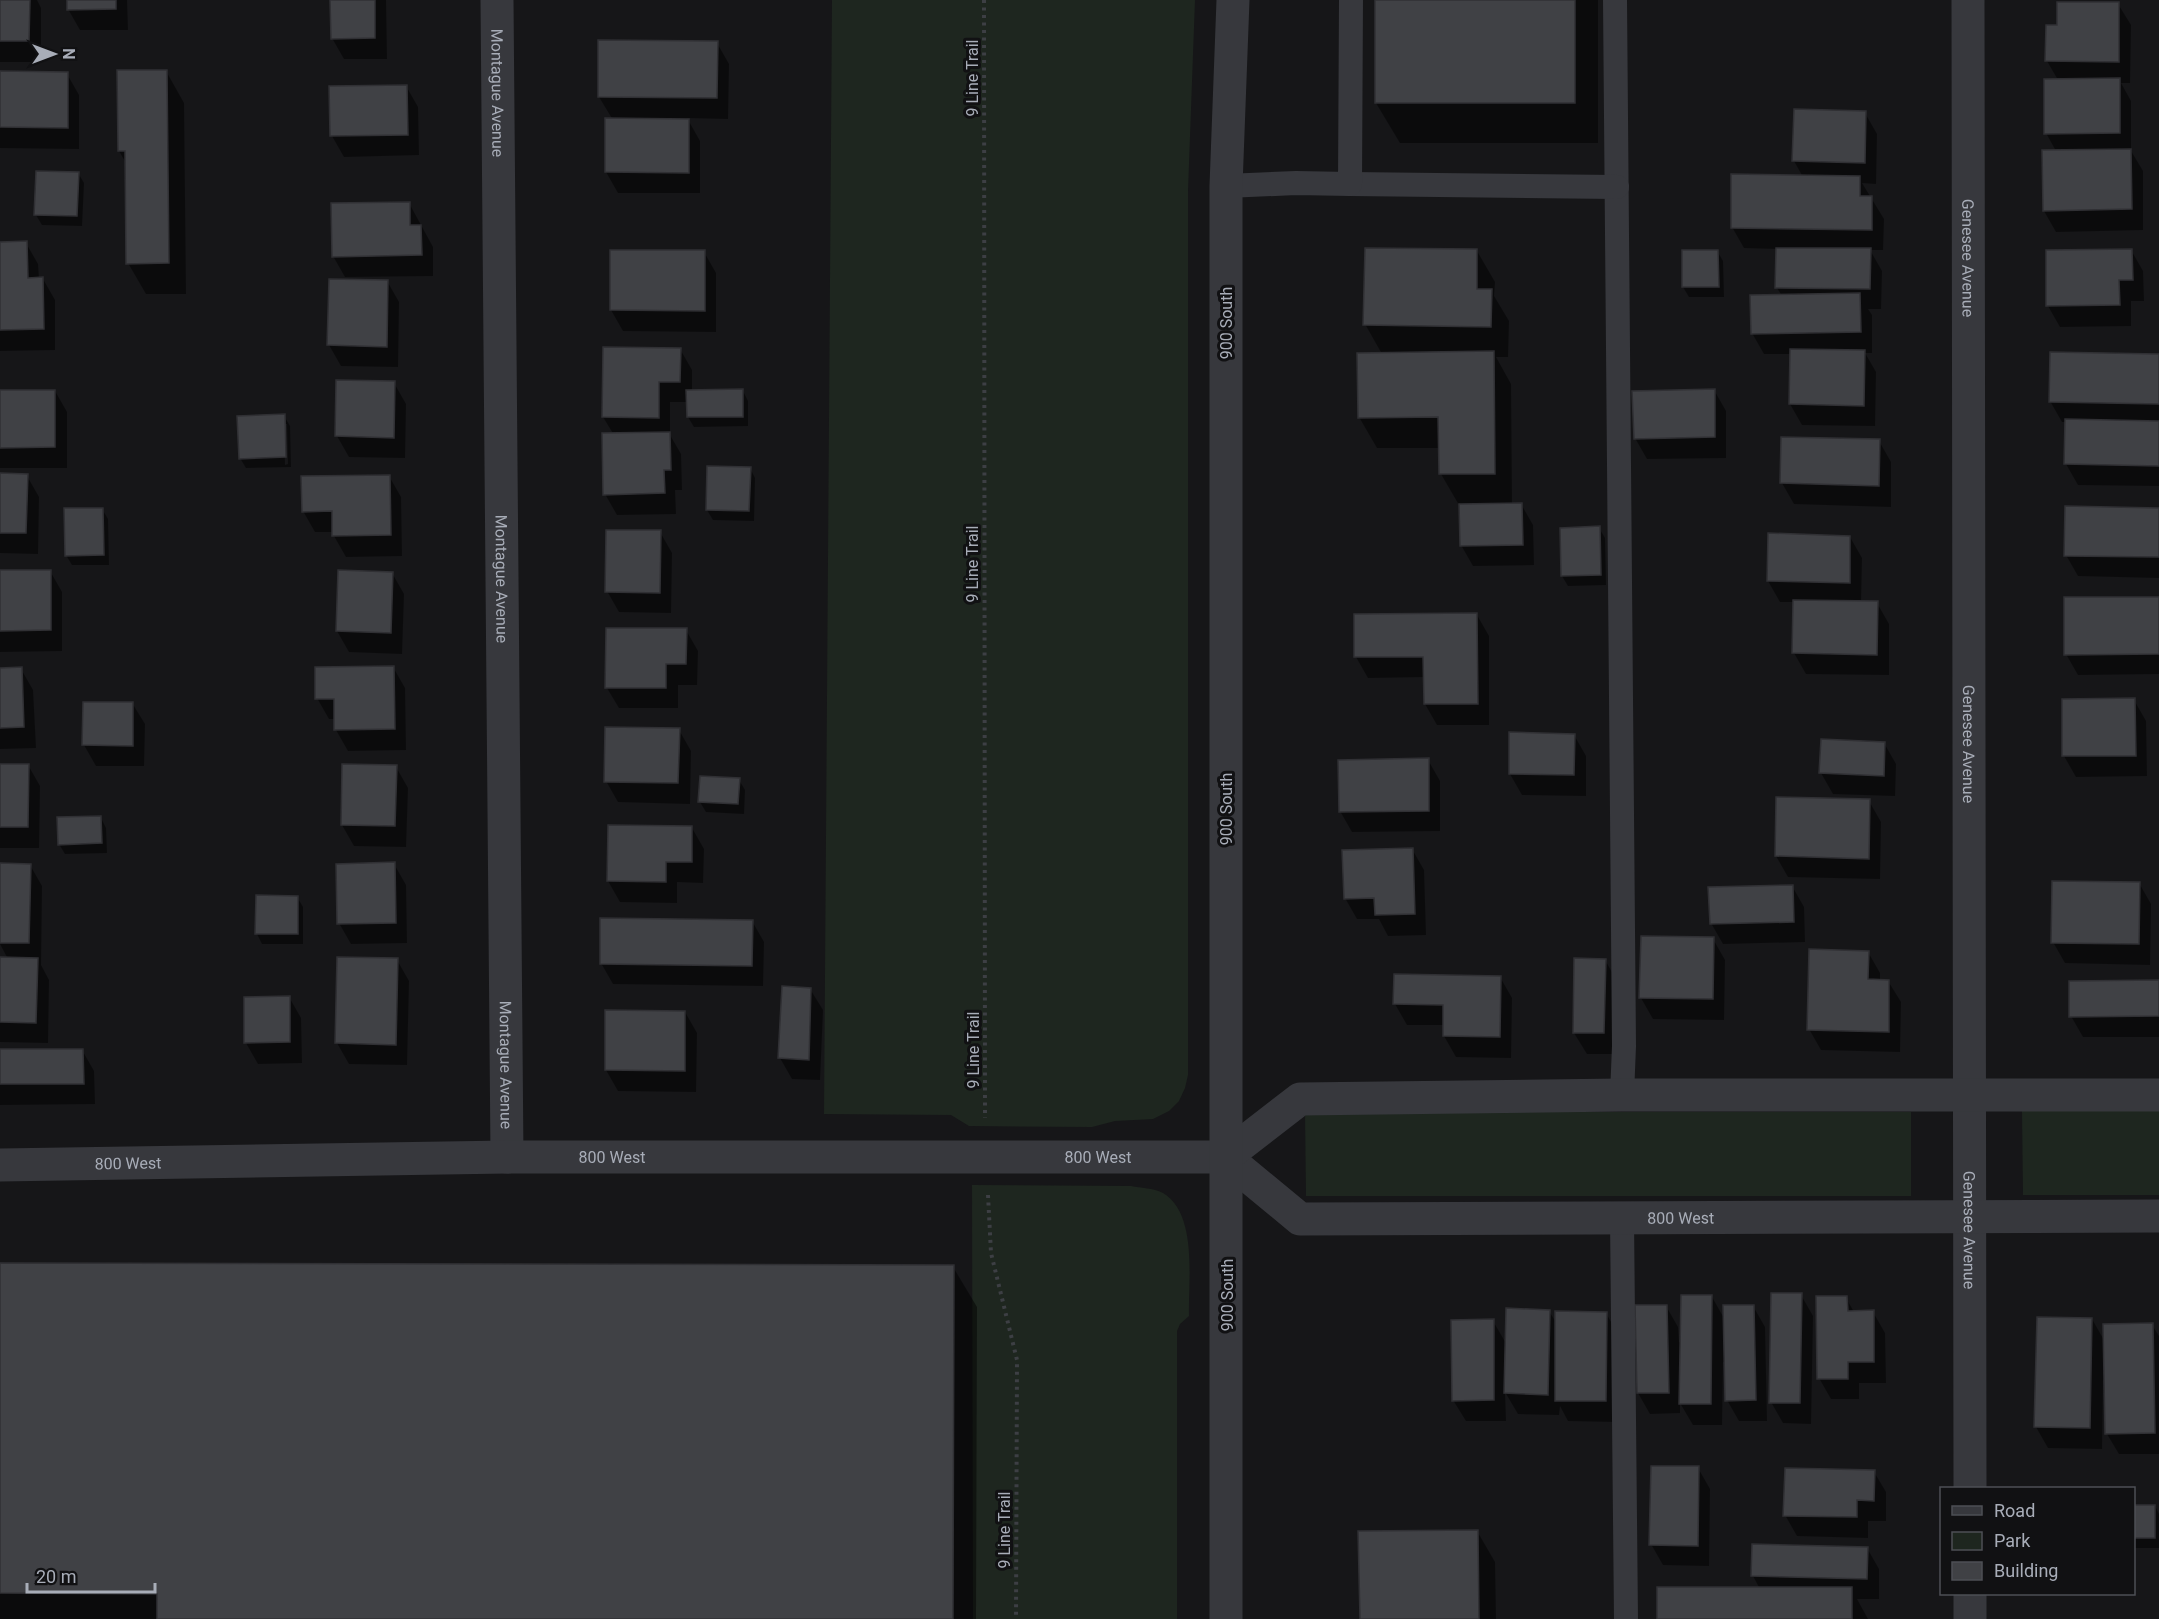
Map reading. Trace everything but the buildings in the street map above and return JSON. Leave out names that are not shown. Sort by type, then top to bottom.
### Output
[{"type":"street","name":"Montague Avenue","points":[[497,0],[507,1157]]},
{"type":"street","name":"900 South","points":[[1226,1619],[1226,186],[1233,0]]},
{"type":"street","name":"Genesee Avenue","points":[[1968,0],[1966,73],[1970,1487]]},
{"type":"street","points":[[1226,1157],[1300,1099],[1623,1095],[2159,1095]]},
{"type":"street","name":"800 West","points":[[0,1165],[507,1157],[1226,1157],[1300,1219],[2159,1216]]},
{"type":"street","points":[[1970,1595],[1970,1619]]},
{"type":"lane","points":[[1350,184],[1351,0]]},
{"type":"lane","points":[[1615,0],[1623,1095]]},
{"type":"lane","points":[[1226,186],[1296,183],[1617,187]]},
{"type":"lane","points":[[1623,1218],[1626,1619]]},
{"type":"path","name":"9 Line Trail","points":[[984,0],[985,1128]]},
{"type":"path","name":"9 Line Trail","points":[[988,1193],[991,1253],[1017,1360],[1016,1619]]},
{"type":"green space","points":[[832,0],[1195,0],[1188,191],[1188,1075],[1179,1101],[1169,1111],[1153,1119],[1115,1121],[1092,1127],[969,1126],[951,1115],[824,1114]]},
{"type":"green space","points":[[2022,1111],[2159,1111],[2159,1195],[2023,1195]]},
{"type":"green space","points":[[1305,1112],[1911,1112],[1911,1196],[1306,1196]]},
{"type":"green space","points":[[972,1185],[1147,1188],[1163,1193],[1174,1203],[1182,1216],[1189,1249],[1190,1267],[1189,1316],[1180,1324],[1177,1331],[1177,1619],[973,1619]]}]
